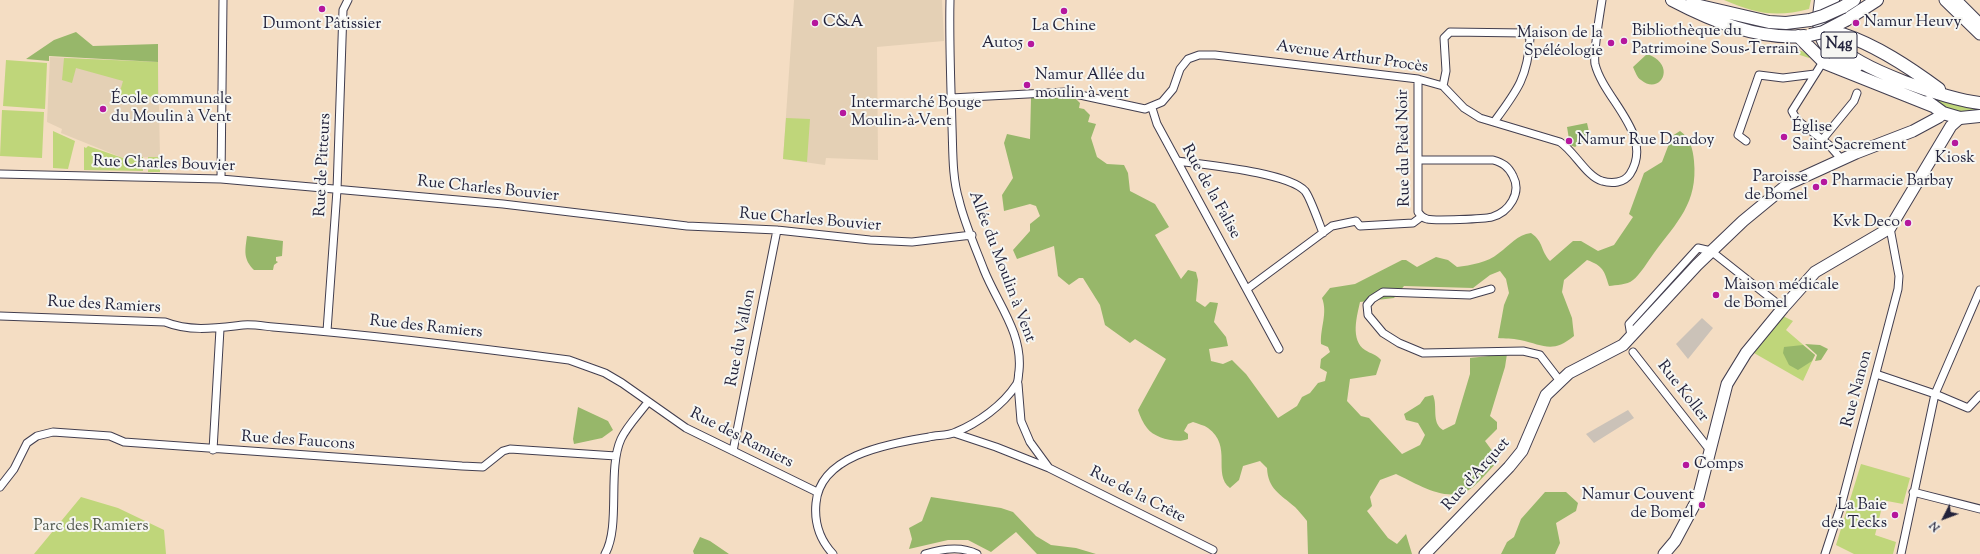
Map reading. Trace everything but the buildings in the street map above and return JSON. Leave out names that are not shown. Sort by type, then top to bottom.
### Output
[{"type":"main road","points":[[1673,0],[1769,22],[1786,23],[1810,20],[1838,4],[1854,0]]},
{"type":"main road","points":[[1673,0],[1692,10],[1758,34],[1798,36],[1823,32],[1861,12],[1877,0]]},
{"type":"main road","points":[[1821,0],[1818,28],[1823,43],[1834,55],[1854,66],[1872,68]]},
{"type":"main road","points":[[1955,0],[1980,25]]},
{"type":"main road","name":"N4g","points":[[1838,4],[1830,7],[1829,21],[1832,33],[1837,43],[1856,59],[1872,68],[1900,80],[1980,103]]},
{"type":"main road","points":[[1823,32],[1842,34],[1853,38],[1908,67],[1948,95]]},
{"type":"main road","points":[[1798,36],[1825,63],[1960,118],[1980,116]]},
{"type":"main road","points":[[1900,80],[1938,109]]},
{"type":"street","points":[[221,179],[223,0]]},
{"type":"street","name":"Rue de Pitteurs","points":[[327,331],[338,190],[344,10],[348,0]]},
{"type":"street","name":"Allée du Moulin à Vent","points":[[950,0],[951,98],[955,183],[959,201],[984,271],[1012,326],[1020,351],[1018,384]]},
{"type":"street","name":"Avenue Arthur Procès","points":[[1152,108],[1162,102],[1173,89],[1180,69],[1188,60],[1199,55],[1216,54],[1418,79],[1444,86],[1472,113],[1494,122],[1560,142],[1568,147],[1594,176],[1601,181],[1614,183],[1622,181],[1628,176],[1636,162],[1638,149],[1629,125],[1599,76],[1595,62],[1602,0]]},
{"type":"street","points":[[1945,0],[1980,34]]},
{"type":"street","points":[[1444,86],[1446,71],[1444,38],[1450,32],[1525,33],[1530,38],[1529,56],[1524,76],[1494,122]]},
{"type":"street","points":[[1825,63],[1815,74],[1792,111],[1798,120],[1829,145],[1842,160]]},
{"type":"street","points":[[1746,141],[1738,135],[1759,75],[1783,78],[1815,74]]},
{"type":"street","name":"Rue du Pied Noir","points":[[1418,79],[1418,212],[1422,216]]},
{"type":"street","points":[[951,98],[1066,92],[1145,109],[1152,108]]},
{"type":"street","points":[[1822,140],[1854,102],[1857,93]]},
{"type":"street","name":"Rue de la Falise","points":[[1152,108],[1157,124],[1279,349]]},
{"type":"street","points":[[1938,109],[1948,132]]},
{"type":"street","name":"Rue d'Arquet","points":[[1425,554],[1509,467],[1522,451],[1546,395],[1569,373],[1623,345],[1711,251],[1782,188],[1808,174],[1856,153],[1913,131],[1939,117],[1938,109]]},
{"type":"street","points":[[1664,554],[1675,541],[1698,498],[1709,449],[1727,384],[1746,353],[1815,272],[1890,228],[1948,132],[1960,118]]},
{"type":"street","points":[[1247,289],[1332,226],[1356,221],[1360,226],[1414,223],[1422,216],[1428,220],[1492,217],[1503,211],[1512,202],[1516,190],[1515,179],[1503,162],[1493,160],[1418,160]]},
{"type":"street","points":[[1178,161],[1281,178],[1298,186],[1305,191],[1323,233]]},
{"type":"street","name":"Rue Charles Bouvier","points":[[0,174],[221,179],[503,204],[687,226],[777,230],[870,240],[912,242],[972,235]]},
{"type":"street","name":"Rue Nanon","points":[[1824,554],[1842,502],[1898,289],[1899,276],[1890,228]]},
{"type":"street","name":"Rue du Vallon","points":[[733,451],[777,230]]},
{"type":"street","points":[[1711,251],[1783,308]]},
{"type":"street","points":[[1491,289],[1470,295],[1382,292],[1372,299],[1367,305],[1368,315],[1383,333],[1398,343],[1423,353],[1523,351],[1540,355],[1560,381]]},
{"type":"street","points":[[1901,554],[1935,394],[1980,290]]},
{"type":"street","name":"Rue des Ramiers","points":[[0,316],[165,322],[178,327],[220,329],[243,325],[327,331],[569,360],[605,374],[686,428],[817,492]]},
{"type":"street","points":[[214,450],[220,329]]},
{"type":"street","name":"Rue Koller","points":[[1633,352],[1709,449]]},
{"type":"street","points":[[1876,374],[1935,394],[1968,408],[1980,395]]},
{"type":"street","points":[[833,554],[824,545],[817,529],[815,512],[817,492],[825,477],[839,464],[853,457],[893,443],[954,434],[976,424],[1000,403],[1018,384]]},
{"type":"street","name":"Rue de la Crête","points":[[1018,384],[1021,421],[1030,442],[1050,468]]},
{"type":"street","points":[[605,554],[611,537],[616,456],[621,440],[648,402]]},
{"type":"street","name":"Rue des Faucons","points":[[0,487],[14,469],[27,443],[37,436],[53,432],[110,436],[124,442],[214,450],[292,456],[314,455],[336,458],[483,467],[503,451],[510,449],[616,456]]},
{"type":"street","name":"Rue de la Crête","points":[[954,434],[996,447],[1050,468],[1213,550]]},
{"type":"street","points":[[1913,492],[1980,508]]},
{"type":"street","points":[[925,554],[937,550],[954,549],[977,554]]},
{"type":"shaded area","points":[[794,0],[942,0],[944,41],[877,47],[878,160],[826,158],[825,165],[783,159]]},
{"type":"shaded area","name":"École communale du Moulin à Vent","points":[[50,57],[158,62],[160,157],[123,158],[61,133],[62,129],[47,122]]},
{"type":"shaded area","points":[[1702,318],[1713,328],[1688,359],[1676,344]]},
{"type":"shaded area","points":[[1628,410],[1634,418],[1594,443],[1586,434]]},
{"type":"green space","points":[[1724,0],[1811,0],[1809,9],[1797,12],[1775,14],[1756,11]]},
{"type":"green space","points":[[76,32],[93,46],[158,44],[158,62],[49,56],[49,61],[26,59],[54,40]]},
{"type":"green space","points":[[1761,44],[1802,51],[1810,56],[1809,58],[1788,51],[1786,54]]},
{"type":"green space","points":[[1647,54],[1656,59],[1662,65],[1664,71],[1663,77],[1659,82],[1654,84],[1648,84],[1640,79],[1633,67]]},
{"type":"green space","points":[[64,58],[158,62],[158,97],[119,95],[123,81],[76,68],[72,83],[62,80]]},
{"type":"green space","points":[[6,60],[47,63],[45,109],[3,106]]},
{"type":"green space","points":[[1933,96],[1956,105],[1980,109],[1980,113],[1954,111],[1943,107],[1931,99]]},
{"type":"green space","points":[[1031,98],[1075,98],[1080,103],[1079,108],[1084,109],[1090,115],[1088,122],[1096,124],[1091,138],[1097,157],[1107,164],[1124,165],[1128,173],[1130,191],[1155,204],[1169,227],[1155,235],[1181,279],[1188,270],[1196,272],[1198,280],[1196,301],[1205,307],[1210,302],[1218,303],[1214,322],[1226,337],[1228,346],[1209,349],[1211,361],[1223,364],[1232,360],[1246,374],[1278,418],[1297,406],[1302,397],[1310,393],[1318,383],[1325,381],[1327,372],[1320,368],[1321,359],[1330,352],[1328,347],[1321,344],[1324,315],[1324,304],[1322,298],[1330,288],[1355,284],[1402,260],[1406,260],[1417,267],[1436,257],[1448,260],[1457,267],[1479,263],[1494,256],[1518,238],[1531,233],[1538,240],[1550,261],[1573,241],[1581,241],[1598,251],[1614,245],[1633,217],[1629,214],[1644,173],[1662,162],[1672,136],[1680,131],[1689,140],[1693,152],[1693,189],[1678,221],[1644,268],[1631,282],[1609,286],[1602,269],[1596,264],[1587,260],[1564,280],[1562,292],[1572,318],[1574,336],[1560,345],[1548,347],[1517,339],[1498,338],[1504,305],[1509,293],[1506,279],[1500,271],[1490,275],[1473,288],[1404,286],[1394,298],[1360,302],[1357,314],[1357,340],[1360,346],[1381,360],[1376,375],[1350,379],[1347,401],[1361,416],[1369,418],[1402,454],[1420,445],[1425,435],[1418,423],[1406,420],[1404,414],[1420,404],[1425,397],[1433,395],[1436,419],[1439,427],[1443,430],[1455,424],[1470,374],[1470,358],[1507,354],[1505,367],[1490,416],[1497,422],[1497,429],[1485,441],[1499,460],[1473,487],[1464,492],[1454,494],[1444,494],[1424,488],[1396,474],[1380,480],[1370,497],[1372,506],[1367,511],[1388,538],[1397,544],[1406,534],[1412,554],[1308,554],[1307,521],[1295,507],[1272,486],[1267,468],[1260,461],[1243,466],[1239,480],[1230,488],[1222,475],[1221,451],[1219,443],[1215,435],[1208,428],[1193,422],[1188,424],[1184,431],[1188,434],[1188,439],[1178,441],[1166,439],[1150,432],[1138,410],[1166,359],[1135,339],[1130,343],[1105,325],[1100,305],[1083,278],[1079,278],[1069,285],[1058,276],[1054,246],[1017,259],[1013,250],[1030,231],[1030,224],[1040,216],[1036,206],[1030,204],[1004,211],[1002,195],[1013,178],[1004,143],[1007,134],[1030,139]]},
{"type":"green space","points":[[2,110],[44,112],[42,158],[0,156]]},
{"type":"green space","points":[[786,118],[810,119],[807,162],[783,159]]},
{"type":"green space","points":[[1587,123],[1590,136],[1575,147],[1570,145],[1567,127]]},
{"type":"green space","points":[[53,131],[75,141],[68,169],[53,168]]},
{"type":"green space","points":[[88,146],[123,158],[143,157],[143,171],[84,170],[84,147],[86,148]]},
{"type":"green space","points":[[148,157],[160,157],[160,172],[148,172]]},
{"type":"green space","points":[[247,236],[283,241],[282,256],[276,257],[276,261],[278,262],[274,265],[273,270],[254,270],[250,266],[246,258]]},
{"type":"green space","points":[[1783,316],[1793,321],[1786,330],[1815,355],[1803,381],[1754,353]]},
{"type":"green space","points":[[1805,344],[1820,345],[1828,349],[1821,360],[1815,361],[1817,355]]},
{"type":"green space","points":[[1803,345],[1815,355],[1812,361],[1798,370],[1789,365],[1783,353],[1784,347]]},
{"type":"green space","points":[[578,407],[608,421],[613,430],[602,438],[574,444],[573,439]]},
{"type":"green space","points":[[1861,464],[1910,478],[1903,504],[1887,501],[1885,508],[1882,507],[1875,535],[1896,542],[1893,554],[1854,554],[1836,545]]},
{"type":"green space","points":[[1545,492],[1566,492],[1578,503],[1576,511],[1556,523],[1560,543],[1555,554],[1501,554],[1507,542],[1514,537],[1521,519]]},
{"type":"green space","name":"Parc des Ramiers","points":[[81,497],[118,508],[164,530],[166,554],[34,554]]},
{"type":"green space","points":[[931,497],[1001,508],[1013,512],[1036,536],[1051,545],[1076,548],[1096,554],[1037,554],[1016,532],[991,552],[968,540],[948,540],[909,549],[912,539],[909,528],[922,521]]},
{"type":"green space","points":[[700,537],[710,541],[729,554],[694,554],[693,551]]},
{"type":"place","name":"Dumont Pâtissier","points":[[322,9]]},
{"type":"place","name":"La Chine","points":[[1064,11]]},
{"type":"place","name":"C&A","points":[[815,23]]},
{"type":"place","name":"Namur Heuvy","points":[[1856,23]]},
{"type":"place","name":"Bibliothèque du Patrimoine Sous-Terrain","points":[[1624,41]]},
{"type":"place","name":"Maison de la Spéléologie","points":[[1611,43]]},
{"type":"place","name":"Auto5","points":[[1031,44]]},
{"type":"place","name":"Namur Allée du moulin à vent","points":[[1027,85]]},
{"type":"place","name":"École communale du Moulin à Vent","points":[[103,109]]},
{"type":"place","name":"Intermarché Bouge Moulin-à-Vent","points":[[843,113]]},
{"type":"place","name":"Église Saint-Sacrement","points":[[1784,137]]},
{"type":"place","name":"Namur Rue Dandoy","points":[[1569,141]]},
{"type":"place","name":"Kiosk","points":[[1955,143]]},
{"type":"place","name":"Pharmacie Barbay","points":[[1824,182]]},
{"type":"place","name":"Paroisse de Bomel","points":[[1816,187]]},
{"type":"place","name":"Kvk Deco","points":[[1908,223]]},
{"type":"place","name":"Maison médicale de Bomel","points":[[1716,295]]},
{"type":"place","name":"Comps","points":[[1686,465]]},
{"type":"place","name":"Namur Couvent de Bomel","points":[[1702,505]]},
{"type":"place","name":"La Baie des Tecks","points":[[1895,515]]}]
